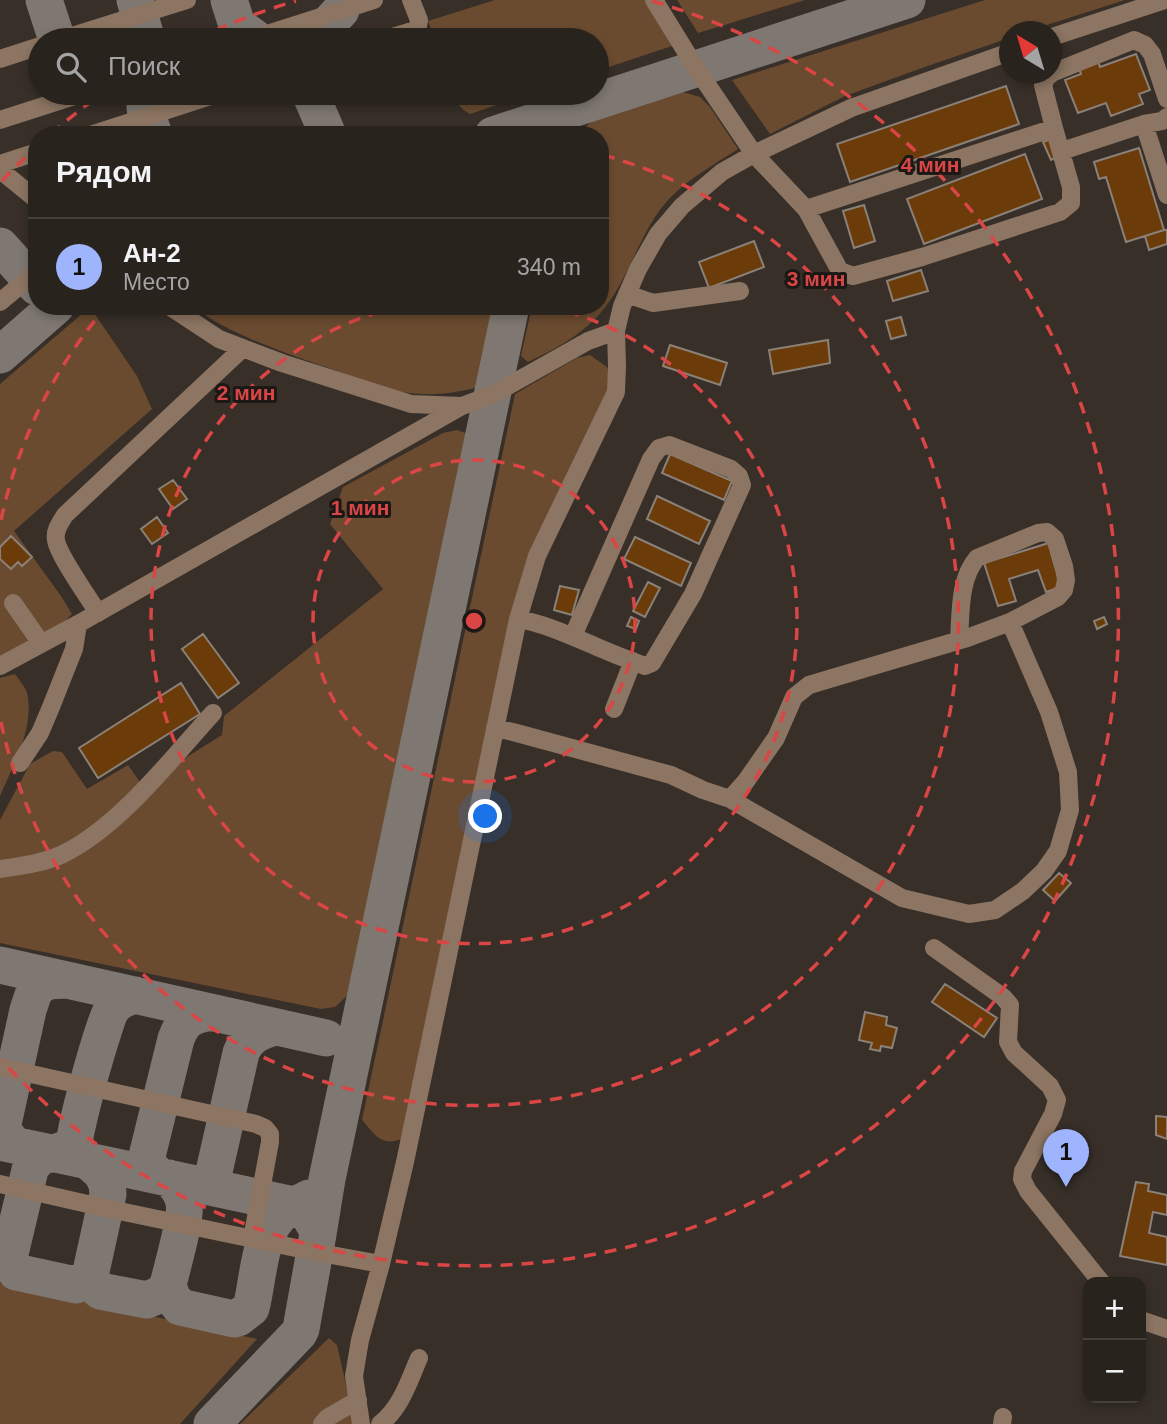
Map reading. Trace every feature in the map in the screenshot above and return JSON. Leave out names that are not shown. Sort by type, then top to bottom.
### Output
[{"type":"lane","points":[[98,28],[187,0]]},
{"type":"lane","points":[[286,28],[374,0]]},
{"type":"lane","points":[[411,0],[419,20],[416,28]]},
{"type":"lane","points":[[654,0],[754,154],[806,209],[840,271],[853,276],[922,257],[1060,212],[1071,203],[1071,187],[1044,84]]},
{"type":"lane","points":[[1062,34],[1165,0]]},
{"type":"lane","points":[[1062,69],[1134,40],[1145,45],[1152,54],[1167,99]]},
{"type":"lane","points":[[0,59],[28,50]]},
{"type":"lane","points":[[361,1424],[354,1376],[360,1340],[405,1162],[518,619],[537,556],[616,392],[616,331],[622,306],[638,269],[658,234],[682,206],[722,172],[851,108],[999,56]]},
{"type":"lane","points":[[0,120],[47,105]]},
{"type":"lane","points":[[118,126],[183,105]]},
{"type":"lane","points":[[1062,151],[1144,124],[1162,121],[1167,117]]},
{"type":"lane","points":[[1144,124],[1167,195]]},
{"type":"lane","points":[[806,209],[1054,128]]},
{"type":"lane","points":[[0,164],[28,155]]},
{"type":"lane","points":[[0,170],[28,193]]},
{"type":"lane","points":[[0,302],[28,279]]},
{"type":"lane","points":[[627,294],[653,303],[740,291]]},
{"type":"lane","points":[[183,315],[219,339],[282,363],[411,404],[462,406]]},
{"type":"lane","points":[[0,666],[462,406],[492,395],[588,341],[616,331]]},
{"type":"lane","points":[[98,612],[61,553],[55,540],[57,528],[65,515],[243,348]]},
{"type":"lane","points":[[518,619],[535,622],[573,636],[645,666],[652,663],[693,594],[742,485],[739,476],[731,470],[669,445],[659,448],[651,459],[573,636]]},
{"type":"lane","points":[[730,799],[776,738],[794,697],[809,685],[967,638],[1010,622],[1058,597],[1064,590],[1066,580],[1055,539],[1047,532],[1038,533],[977,558],[965,579],[959,639]]},
{"type":"lane","points":[[13,603],[41,643]]},
{"type":"lane","points":[[495,729],[671,775],[702,790],[730,799],[902,898],[969,914],[995,909],[1023,891],[1044,871],[1058,851],[1070,810],[1068,772],[1053,724],[1010,622]]},
{"type":"lane","points":[[20,763],[40,733],[74,649],[78,624]]},
{"type":"lane","points":[[614,709],[633,661]]},
{"type":"lane","points":[[0,869],[32,864],[62,854],[95,835],[134,800],[213,713]]},
{"type":"lane","points":[[934,948],[1003,997],[1010,1005],[1008,1042],[1014,1053],[1050,1087],[1057,1100],[1053,1114],[1023,1171],[1022,1179],[1028,1191],[1097,1277]]},
{"type":"lane","points":[[0,1067],[265,1128],[270,1134],[270,1142],[252,1239]]},
{"type":"lane","points":[[0,1184],[381,1264]]},
{"type":"lane","points":[[1146,1322],[1167,1329]]},
{"type":"lane","points":[[380,1424],[397,1408],[419,1358]]},
{"type":"lane","points":[[322,1424],[327,1418],[358,1401]]},
{"type":"shaded area","points":[[495,0],[646,0],[672,46],[609,67],[609,28],[431,28],[428,21]]},
{"type":"shaded area","points":[[677,0],[805,0],[698,33]]},
{"type":"shaded area","points":[[985,0],[1125,0],[1059,21],[999,21],[999,41],[845,96],[770,134],[732,80]]},
{"type":"shaded area","points":[[683,92],[700,97],[710,107],[738,149],[693,178],[669,199],[646,232],[609,302],[609,126],[587,126],[592,121]]},
{"type":"shaded area","points":[[459,105],[497,105],[470,114]]},
{"type":"shaded area","points":[[81,315],[95,315],[137,376],[152,409],[14,531],[72,614],[59,627],[0,658],[0,384]]},
{"type":"shaded area","points":[[205,315],[497,315],[483,386],[428,394],[382,387],[283,352]]},
{"type":"shaded area","points":[[530,315],[599,315],[588,326],[554,349],[528,362],[521,356]]},
{"type":"shaded area","points":[[590,355],[607,367],[612,379],[526,572],[405,1138],[385,1141],[376,1136],[362,1120],[515,394],[577,358]]},
{"type":"shaded area","points":[[457,430],[471,435],[352,991],[335,1007],[321,1009],[0,943],[0,820],[30,764],[53,751],[62,752],[87,789],[128,765],[142,785],[222,735],[224,716],[383,589],[330,524],[343,487],[443,433]]},
{"type":"shaded area","points":[[15,674],[27,693],[28,720],[21,746],[0,796],[0,678]]},
{"type":"shaded area","points":[[0,1283],[257,1339],[180,1424],[0,1424]]},
{"type":"shaded area","points":[[329,1338],[337,1345],[355,1424],[240,1424]]},
{"type":"building","points":[[1136,54],[1150,90],[1139,94],[1143,104],[1111,116],[1106,103],[1078,113],[1065,80],[1081,74],[1079,68],[1098,61],[1100,67]]},
{"type":"building","points":[[1006,86],[1019,124],[850,182],[837,144]]},
{"type":"building","points":[[1051,139],[1059,156],[1051,160],[1043,142]]},
{"type":"building","points":[[1139,148],[1164,230],[1126,242],[1106,177],[1099,179],[1094,162]]},
{"type":"building","points":[[1025,154],[1042,199],[924,244],[907,199]]},
{"type":"building","points":[[864,205],[875,241],[854,248],[843,211]]},
{"type":"building","points":[[1167,230],[1167,244],[1149,250],[1145,236]]},
{"type":"building","points":[[754,241],[764,267],[709,288],[699,262]]},
{"type":"building","points":[[921,270],[928,291],[893,301],[887,281]]},
{"type":"building","points":[[901,317],[906,335],[891,339],[886,321]]},
{"type":"building","points":[[828,340],[830,363],[773,374],[769,350]]},
{"type":"building","points":[[670,345],[727,363],[720,385],[663,366]]},
{"type":"building","points":[[670,454],[732,481],[724,500],[662,473]]},
{"type":"building","points":[[173,480],[187,499],[173,509],[159,489]]},
{"type":"building","points":[[657,496],[710,521],[699,544],[647,519]]},
{"type":"building","points":[[157,517],[168,533],[152,544],[141,529]]},
{"type":"building","points":[[11,536],[32,557],[22,566],[18,562],[11,569],[0,559],[0,547]]},
{"type":"building","points":[[635,537],[691,563],[681,586],[624,559]]},
{"type":"building","points":[[1052,542],[1051,553],[1061,587],[1046,592],[1038,570],[1009,579],[1016,601],[998,606],[984,563]]},
{"type":"building","points":[[648,582],[660,588],[645,617],[633,611]]},
{"type":"building","points":[[560,586],[579,590],[572,615],[554,610]]},
{"type":"building","points":[[631,617],[639,621],[636,629],[627,626]]},
{"type":"building","points":[[1104,617],[1107,624],[1097,629],[1094,621]]},
{"type":"building","points":[[203,634],[239,683],[218,698],[182,649]]},
{"type":"building","points":[[181,683],[200,714],[98,778],[79,748]]},
{"type":"building","points":[[1059,873],[1071,883],[1055,901],[1043,890]]},
{"type":"building","points":[[945,984],[997,1018],[984,1037],[932,1002]]},
{"type":"building","points":[[865,1012],[887,1017],[886,1025],[897,1028],[892,1048],[881,1046],[880,1051],[870,1049],[872,1043],[859,1040]]},
{"type":"building","points":[[1156,1116],[1167,1117],[1167,1139],[1156,1135]]},
{"type":"building","points":[[1136,1182],[1149,1184],[1148,1191],[1167,1195],[1167,1215],[1153,1212],[1149,1233],[1167,1237],[1167,1265],[1120,1256]]},
{"type":"taxiway","points":[[44,0],[53,28]]},
{"type":"taxiway","points":[[135,0],[143,28]]},
{"type":"taxiway","points":[[229,0],[237,25],[241,28]]},
{"type":"taxiway","points":[[609,97],[907,0]]},
{"type":"taxiway","points":[[325,28],[341,10]]},
{"type":"taxiway","points":[[145,105],[151,126]]},
{"type":"taxiway","points":[[315,105],[324,126]]},
{"type":"taxiway","points":[[521,126],[585,105]]},
{"type":"taxiway","points":[[0,246],[28,277]]},
{"type":"taxiway","points":[[0,355],[46,315]]},
{"type":"taxiway","points":[[318,1234],[327,1179],[509,315]]},
{"type":"taxiway","points":[[0,965],[326,1038]]},
{"type":"taxiway","points":[[15,1145],[4,1131],[3,1124],[28,1010],[35,989],[47,981],[66,980]]},
{"type":"taxiway","points":[[135,995],[116,1004],[108,1017],[76,1132],[77,1149],[103,1176],[108,1194],[90,1276],[100,1291],[147,1300],[161,1294],[168,1285]]},
{"type":"taxiway","points":[[159,1176],[148,1165],[147,1156],[176,1039],[181,1027],[188,1020],[210,1012]]},
{"type":"taxiway","points":[[224,1190],[216,1185],[213,1176],[241,1053],[254,1036],[276,1027]]},
{"type":"taxiway","points":[[0,1142],[294,1205],[309,1216],[318,1234],[301,1329],[212,1424]]},
{"type":"taxiway","points":[[65,1149],[41,1157],[30,1170],[9,1258],[10,1264],[16,1272],[76,1285],[90,1276]]},
{"type":"taxiway","points":[[169,1178],[184,1202],[181,1231],[168,1285],[172,1297],[180,1307],[234,1319],[251,1308],[269,1230],[285,1211],[309,1198]]},
{"type":"place","name":"Ан-2","points":[[1066,1187]]}]
